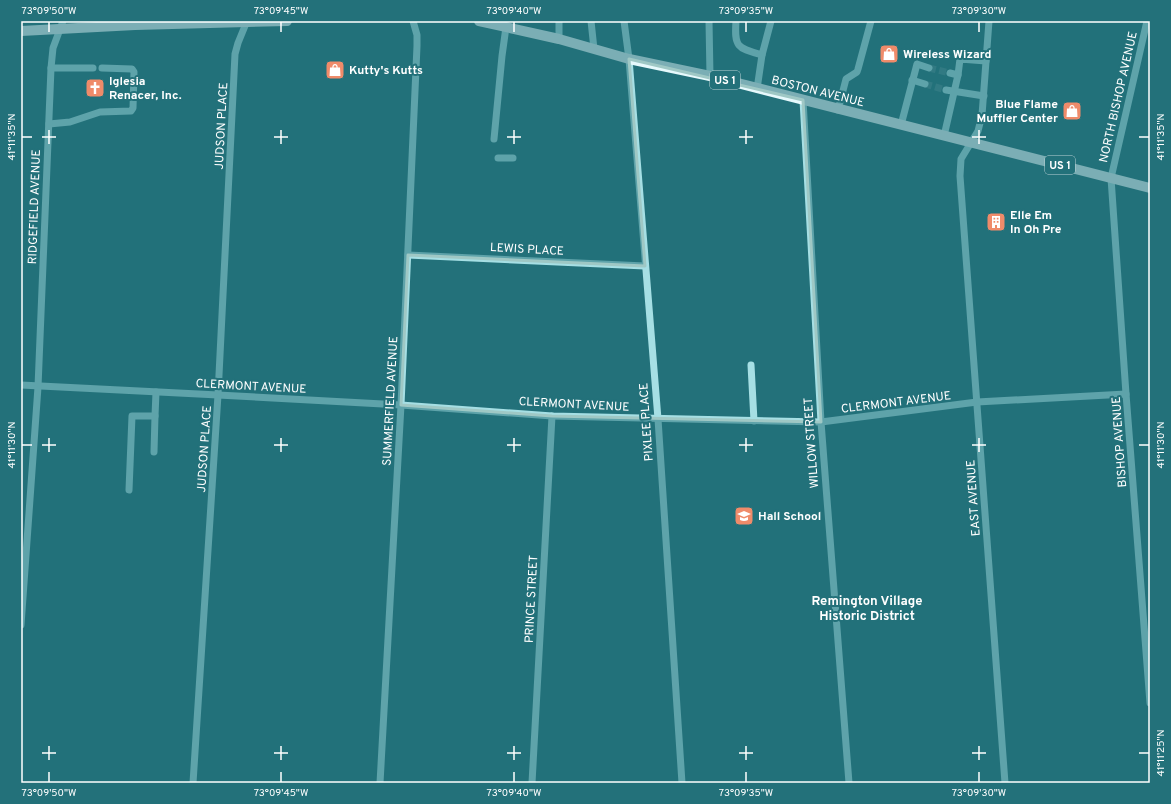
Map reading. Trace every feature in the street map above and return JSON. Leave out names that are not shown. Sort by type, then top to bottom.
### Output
[{"type":"main road","points":[[21,31],[61,25],[286,21]]},
{"type":"main road","name":"BOSTON AVENUE","points":[[479,21],[560,39],[629,59],[710,76],[838,110],[971,142],[1150,188]]},
{"type":"street","name":"SUMMERFIELD AVENUE","points":[[380,783],[408,255],[417,46],[417,35],[413,21]]},
{"type":"street","points":[[559,21],[560,39]]},
{"type":"street","points":[[591,21],[594,49]]},
{"type":"street","name":"PIXLEE PLACE","points":[[624,21],[629,59],[658,419],[682,783]]},
{"type":"street","points":[[709,21],[710,76]]},
{"type":"street","points":[[736,21],[735,33],[738,44],[742,49],[762,55]]},
{"type":"street","points":[[757,89],[762,55],[771,21]]},
{"type":"street","points":[[838,110],[846,79],[858,69],[871,21]]},
{"type":"street","name":"EAST AVENUE","points":[[989,21],[981,123],[962,159],[960,176],[1005,783]]},
{"type":"street","name":"NORTH BISHOP AVENUE","points":[[1111,178],[1147,21]]},
{"type":"street","name":"JUDSON PLACE","points":[[193,783],[218,394],[235,54],[238,42],[247,22]]},
{"type":"street","name":"RIDGEFIELD AVENUE","points":[[21,625],[38,386],[51,68],[54,48],[61,25]]},
{"type":"street","points":[[494,139],[506,27]]},
{"type":"street","points":[[944,136],[958,75],[960,59],[986,61]]},
{"type":"street","points":[[901,125],[917,64],[928,68]]},
{"type":"street","points":[[51,68],[93,68]]},
{"type":"street","points":[[49,124],[70,122],[100,112],[131,111],[133,108],[134,72],[132,69],[102,68]]},
{"type":"street","points":[[950,73],[958,75]]},
{"type":"street","points":[[912,80],[925,84]]},
{"type":"street","points":[[946,90],[984,96]]},
{"type":"street","name":"WILLOW STREET","points":[[803,100],[820,422],[849,783]]},
{"type":"street","points":[[498,158],[513,158]]},
{"type":"street","name":"BISHOP AVENUE","points":[[1111,178],[1150,703]]},
{"type":"street","name":"LEWIS PLACE","points":[[408,255],[645,266]]},
{"type":"street","points":[[751,365],[754,421]]},
{"type":"street","name":"CLERMONT AVENUE","points":[[21,386],[218,394],[552,416],[820,422],[977,402],[1126,394]]},
{"type":"street","points":[[154,452],[156,392]]},
{"type":"street","points":[[129,490],[132,416],[155,416]]},
{"type":"street","name":"PRINCE STREET","points":[[532,783],[552,416]]},
{"type":"highlighted area","points":[[629,59],[803,100],[821,422],[552,416],[401,405],[408,255],[645,266]]},
{"type":"tunnel","points":[[929,68],[950,73]]},
{"type":"tunnel","points":[[925,84],[946,90]]},
{"type":"place","name":"Wireless Wizard","points":[[889,54]]},
{"type":"place","name":"Kutty's Kutts","points":[[335,70]]},
{"type":"place","name":"Iglesia Renacer, Inc.","points":[[95,88]]},
{"type":"place","name":"Blue Flame Muffler Center","points":[[1072,111]]},
{"type":"place","name":"Elle Em In Oh Pre","points":[[996,222]]},
{"type":"place","name":"Hall School","points":[[744,516]]},
{"type":"district","name":"Remington Village Historic District","points":[[867,608]]}]
